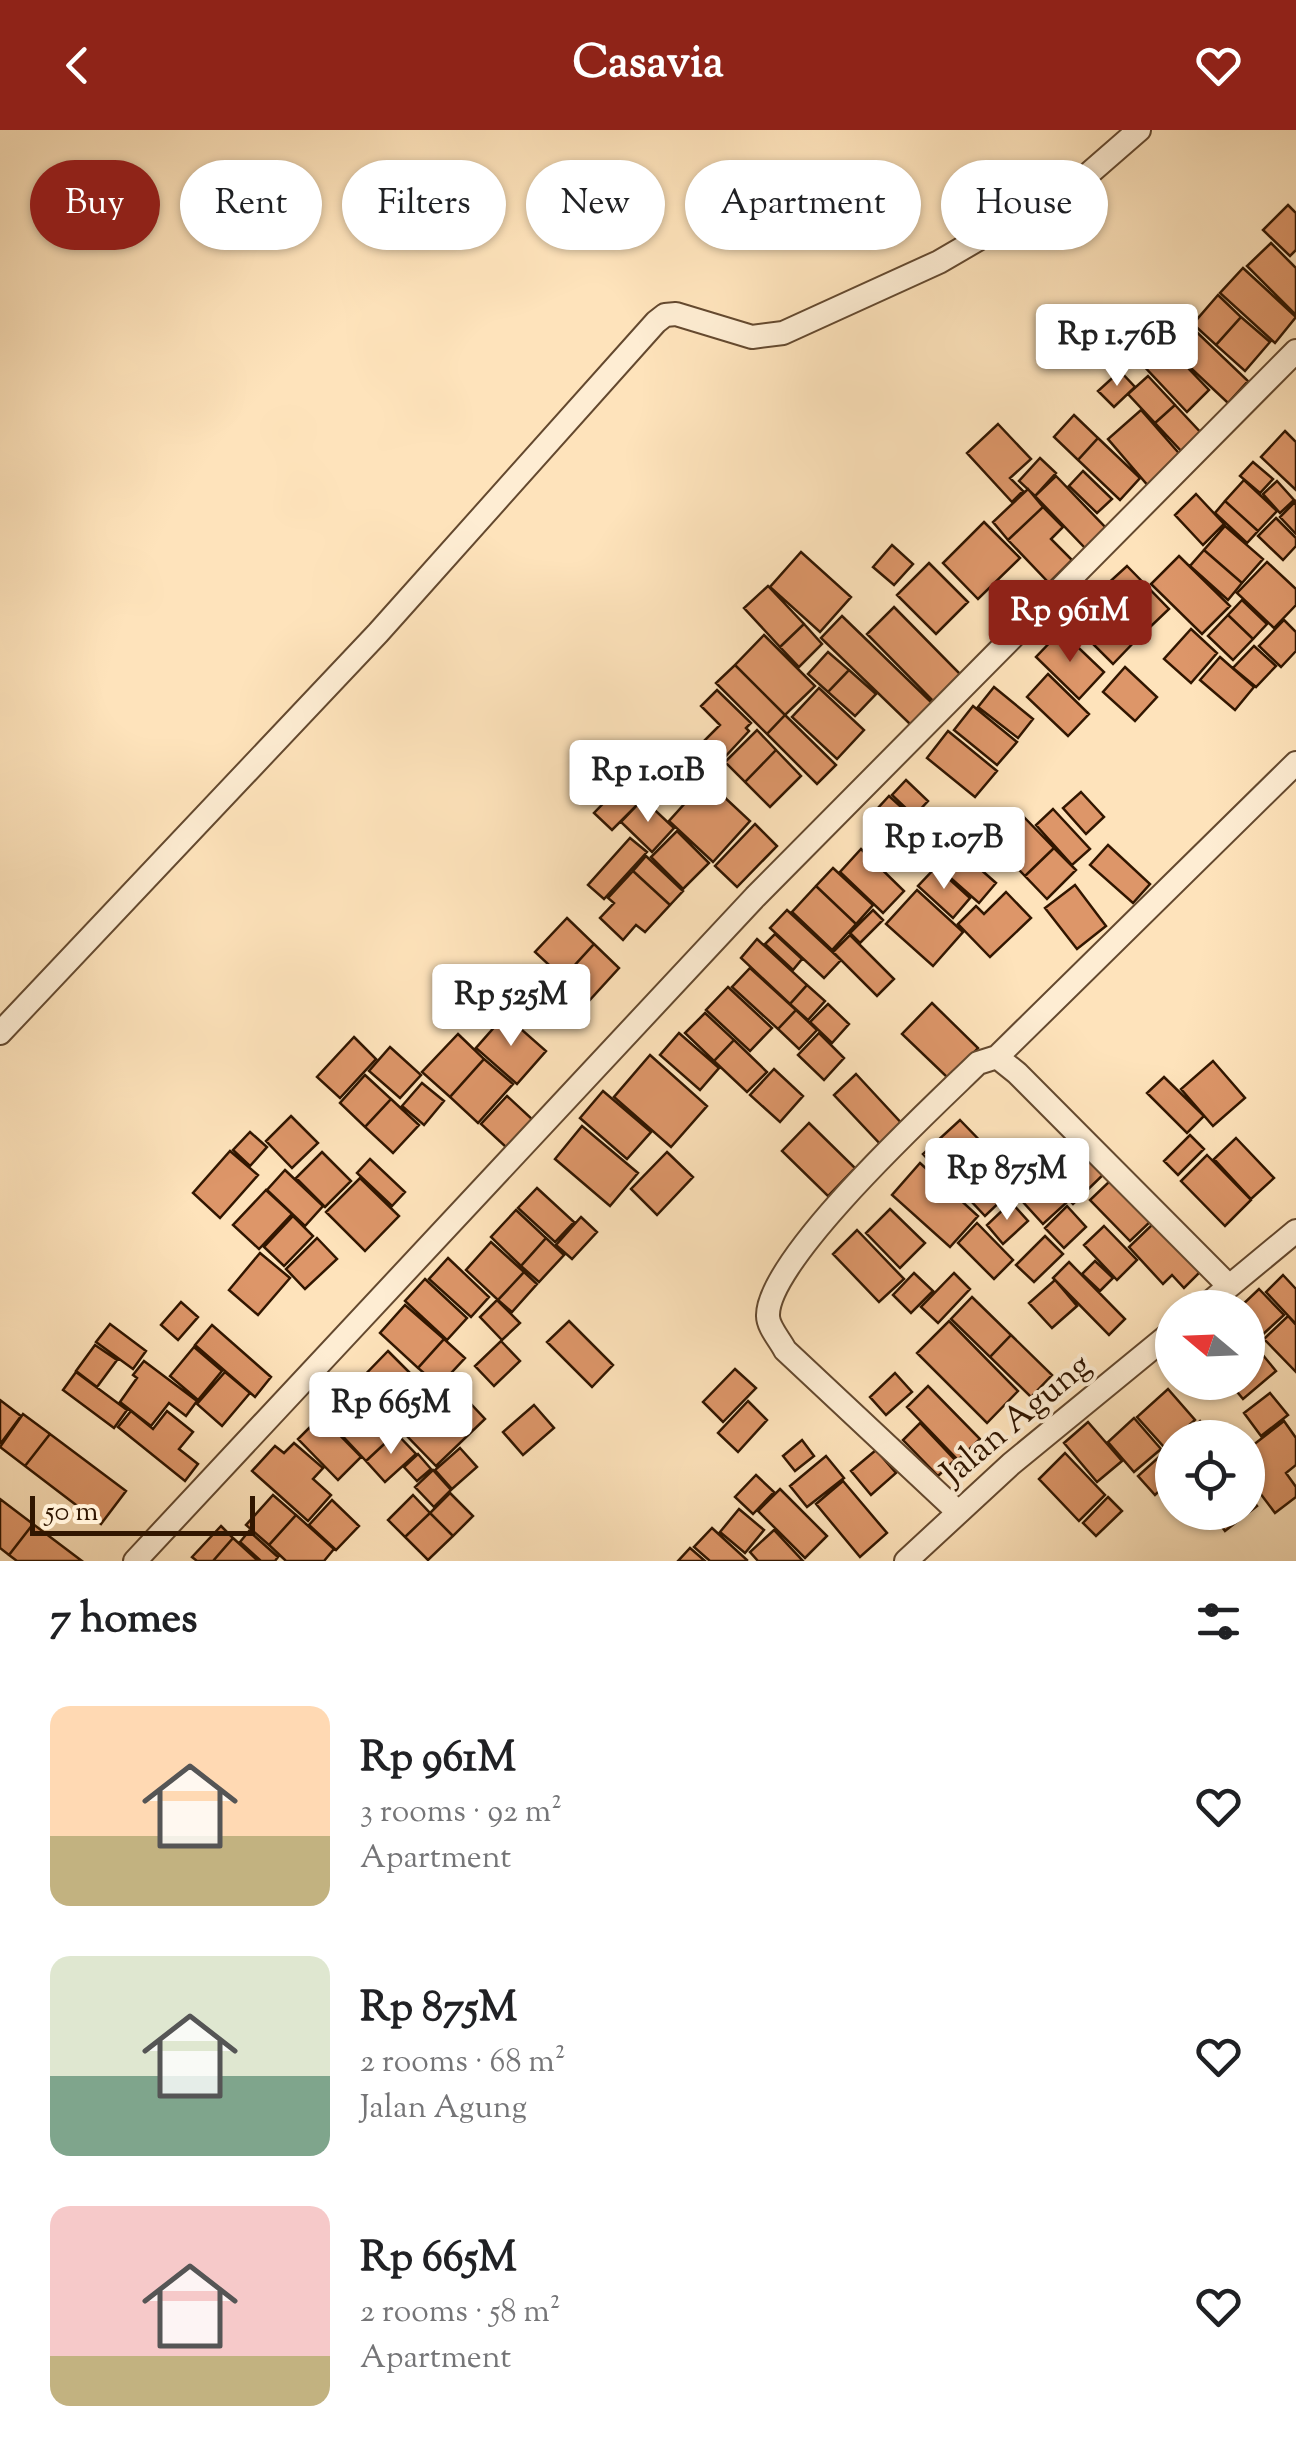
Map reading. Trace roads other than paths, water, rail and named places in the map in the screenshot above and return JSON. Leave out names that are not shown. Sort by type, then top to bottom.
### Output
[{"type":"street","points":[[0,1033],[378,633],[656,322],[665,315],[676,314],[752,337],[783,333],[939,262],[1084,177],[1139,130]]},
{"type":"street","points":[[135,1561],[754,897],[1296,351]]},
{"type":"street","points":[[958,1512],[785,1350],[767,1319],[772,1288],[819,1223],[978,1063],[997,1057],[1296,762]]},
{"type":"street","points":[[997,1057],[1063,1116],[1229,1286]]},
{"type":"street","points":[[1224,1290],[1296,1231]]},
{"type":"street","name":"Jalan Agung","points":[[906,1561],[1011,1464],[1155,1346]]}]
